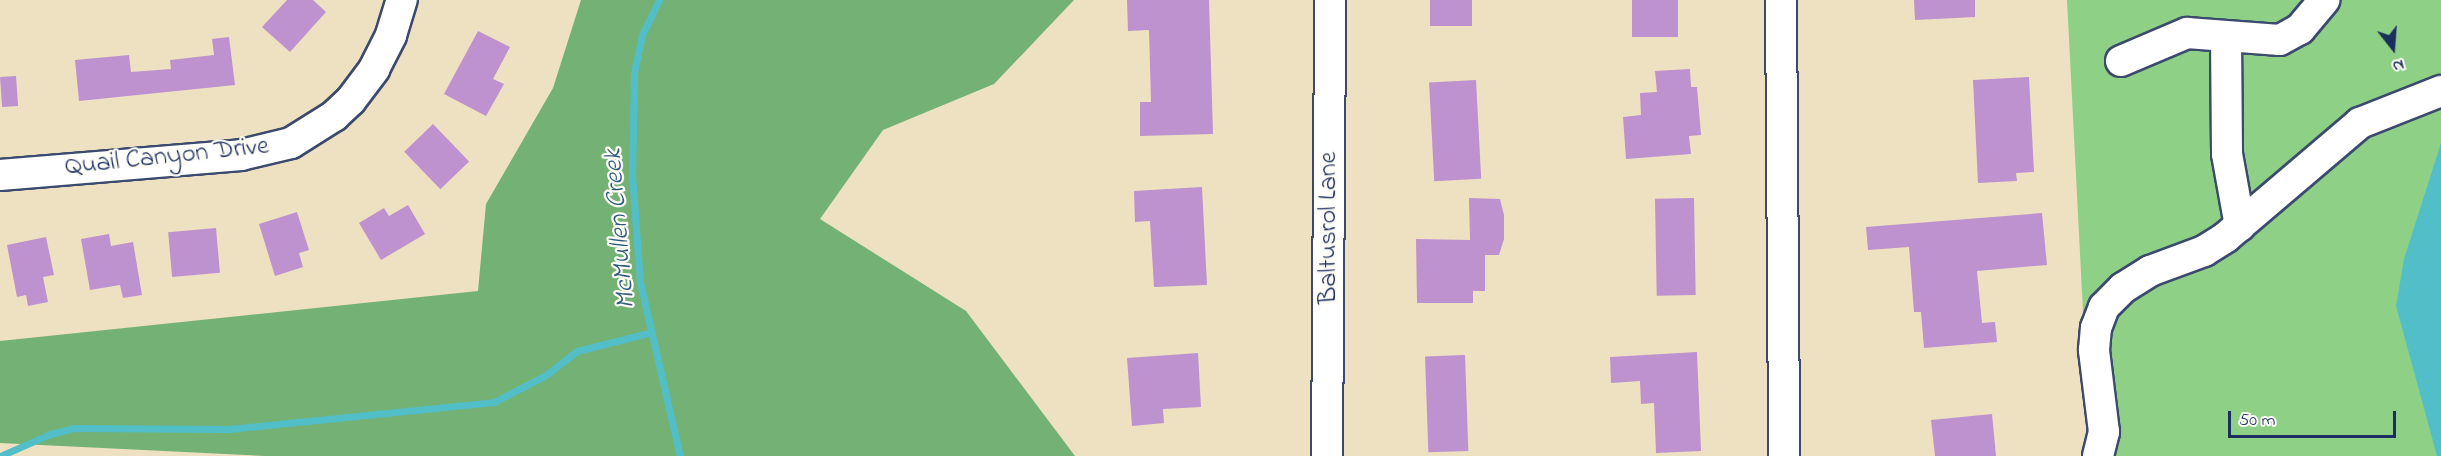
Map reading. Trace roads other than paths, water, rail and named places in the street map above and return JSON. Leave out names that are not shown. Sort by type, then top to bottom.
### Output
[{"type":"street","name":"Quail Canyon Drive","points":[[0,175],[241,155],[291,143],[334,116],[351,100],[374,69],[391,35],[402,0]]},
{"type":"street","name":"Baltusrol Lane","points":[[1328,456],[1330,0]]},
{"type":"street","points":[[1781,0],[1784,456]]},
{"type":"street","points":[[2121,61],[2174,35],[2204,33],[2226,37],[2280,40],[2300,29],[2324,0]]},
{"type":"street","points":[[2226,37],[2227,154],[2240,226]]},
{"type":"street","points":[[2098,456],[2104,432],[2094,350],[2096,328],[2104,307],[2123,288],[2150,271],[2204,251],[2240,226],[2360,123],[2441,91]]},
{"type":"water","points":[[2441,143],[2441,456],[2437,456],[2396,306],[2404,259]]},
{"type":"waterway","name":"McMullen Creek","points":[[659,0],[642,35],[634,74],[632,175],[640,282],[680,456]]},
{"type":"waterway","points":[[0,456],[50,434],[74,428],[229,429],[494,402],[546,375],[577,351],[652,332]]}]
